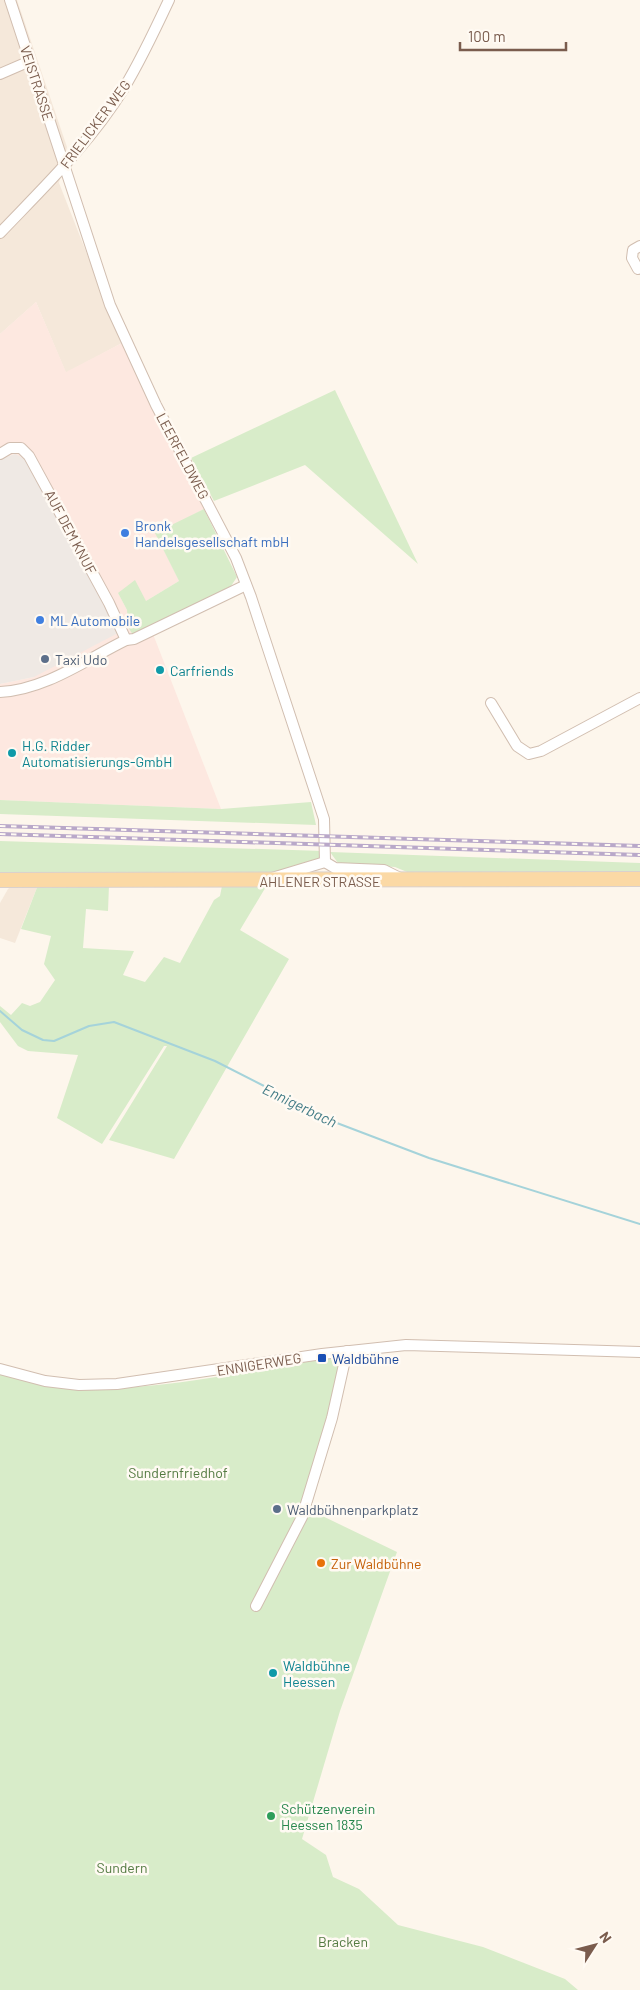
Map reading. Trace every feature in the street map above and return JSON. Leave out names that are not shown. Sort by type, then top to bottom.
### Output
[{"type":"main road","name":"AHLENER STRASSE","points":[[0,880],[406,881],[640,879]]},
{"type":"street","name":"VEISTRASSE","points":[[10,0],[65,166]]},
{"type":"street","name":"FRIELICKER WEG","points":[[0,233],[65,166],[123,89],[149,44],[169,0]]},
{"type":"street","points":[[0,74],[30,61]]},
{"type":"street","name":"LEERFELDWEG","points":[[65,166],[97,269],[116,320],[156,405],[236,558],[324,819],[325,862]]},
{"type":"street","points":[[640,246],[633,250],[632,258],[638,269],[640,268]]},
{"type":"street","name":"AUF DEM KNUF","points":[[0,454],[10,448],[21,448],[29,456],[109,603],[126,640]]},
{"type":"street","points":[[0,692],[30,687],[49,680],[126,640],[134,639],[246,585]]},
{"type":"street","points":[[491,704],[517,746],[528,754],[541,752],[640,698]]},
{"type":"street","points":[[267,881],[287,872],[314,867],[325,862],[335,868],[384,870],[406,881]]},
{"type":"street","name":"ENNIGERWEG","points":[[0,1369],[45,1381],[79,1385],[117,1384],[347,1351],[406,1345],[640,1352]]},
{"type":"street","points":[[256,1606],[302,1517],[332,1418],[347,1351]]},
{"type":"shaded area","points":[[0,0],[17,0],[67,147],[59,183],[122,343],[66,373],[36,302],[0,334]]},
{"type":"shaded area","points":[[36,302],[66,372],[122,343],[204,509],[156,534],[179,581],[146,601],[118,593],[127,610],[128,627],[153,634],[221,809],[0,800],[0,684],[34,677],[15,454],[0,459],[0,334]]},
{"type":"shaded area","points":[[15,454],[27,460],[120,632],[34,677],[0,684],[0,459]]},
{"type":"shaded area","points":[[13,885],[38,885],[15,943],[0,938],[0,903],[8,889]]},
{"type":"green space","points":[[335,390],[418,564],[305,465],[214,501],[191,458]]},
{"type":"green space","points":[[204,509],[237,577],[231,586],[133,635],[128,627],[127,610],[118,593],[135,580],[146,601],[179,581],[155,533]]},
{"type":"green space","points":[[0,800],[221,809],[311,802],[316,825],[0,814]]},
{"type":"green space","points":[[0,841],[323,851],[321,857],[315,860],[261,876],[0,875]]},
{"type":"green space","points":[[330,852],[640,863],[640,874],[412,874],[395,867],[338,863]]},
{"type":"green space","points":[[38,885],[109,885],[108,911],[86,909],[83,948],[134,951],[123,975],[145,982],[164,957],[180,963],[214,900],[220,896],[222,886],[267,885],[240,930],[289,959],[174,1159],[109,1140],[167,1046],[164,1046],[102,1144],[57,1118],[78,1055],[28,1051],[18,1046],[0,1022],[0,1006],[11,1015],[22,1003],[30,1006],[40,1002],[55,980],[44,964],[51,936],[21,929]]},
{"type":"green space","points":[[332,1358],[341,1363],[322,1440],[330,1443],[310,1510],[397,1552],[340,1711],[302,1839],[326,1855],[333,1877],[359,1889],[398,1925],[483,1947],[565,1979],[578,1990],[0,1990],[0,1373],[41,1383],[82,1388],[124,1388],[166,1384]]},
{"type":"waterway","name":"Ennigerbach","points":[[0,1011],[22,1030],[43,1040],[54,1041],[89,1026],[114,1022],[215,1061],[266,1087],[308,1112],[429,1158],[640,1224]]},
{"type":"railway","points":[[0,826],[640,846]]},
{"type":"railway","points":[[0,834],[640,855]]},
{"type":"place","name":"Bronk Handelsgesellschaft mbH","points":[[125,533]]},
{"type":"place","name":"ML Automobile","points":[[40,620]]},
{"type":"place","name":"Taxi Udo","points":[[45,659]]},
{"type":"place","name":"Carfriends","points":[[160,670]]},
{"type":"place","name":"H.G. Ridder Automatisierungs-GmbH","points":[[12,753]]},
{"type":"place","name":"Waldbühne","points":[[322,1358]]},
{"type":"place","name":"Waldbühnenparkplatz","points":[[277,1509]]},
{"type":"place","name":"Zur Waldbühne","points":[[321,1563]]},
{"type":"place","name":"Waldbühne Heessen","points":[[273,1673]]},
{"type":"place","name":"Schützenverein Heessen 1835","points":[[271,1816]]},
{"type":"park label","name":"Sundernfriedhof","points":[[178,1472]]},
{"type":"park label","name":"Sundern","points":[[122,1867]]},
{"type":"park label","name":"Bracken","points":[[343,1941]]}]
